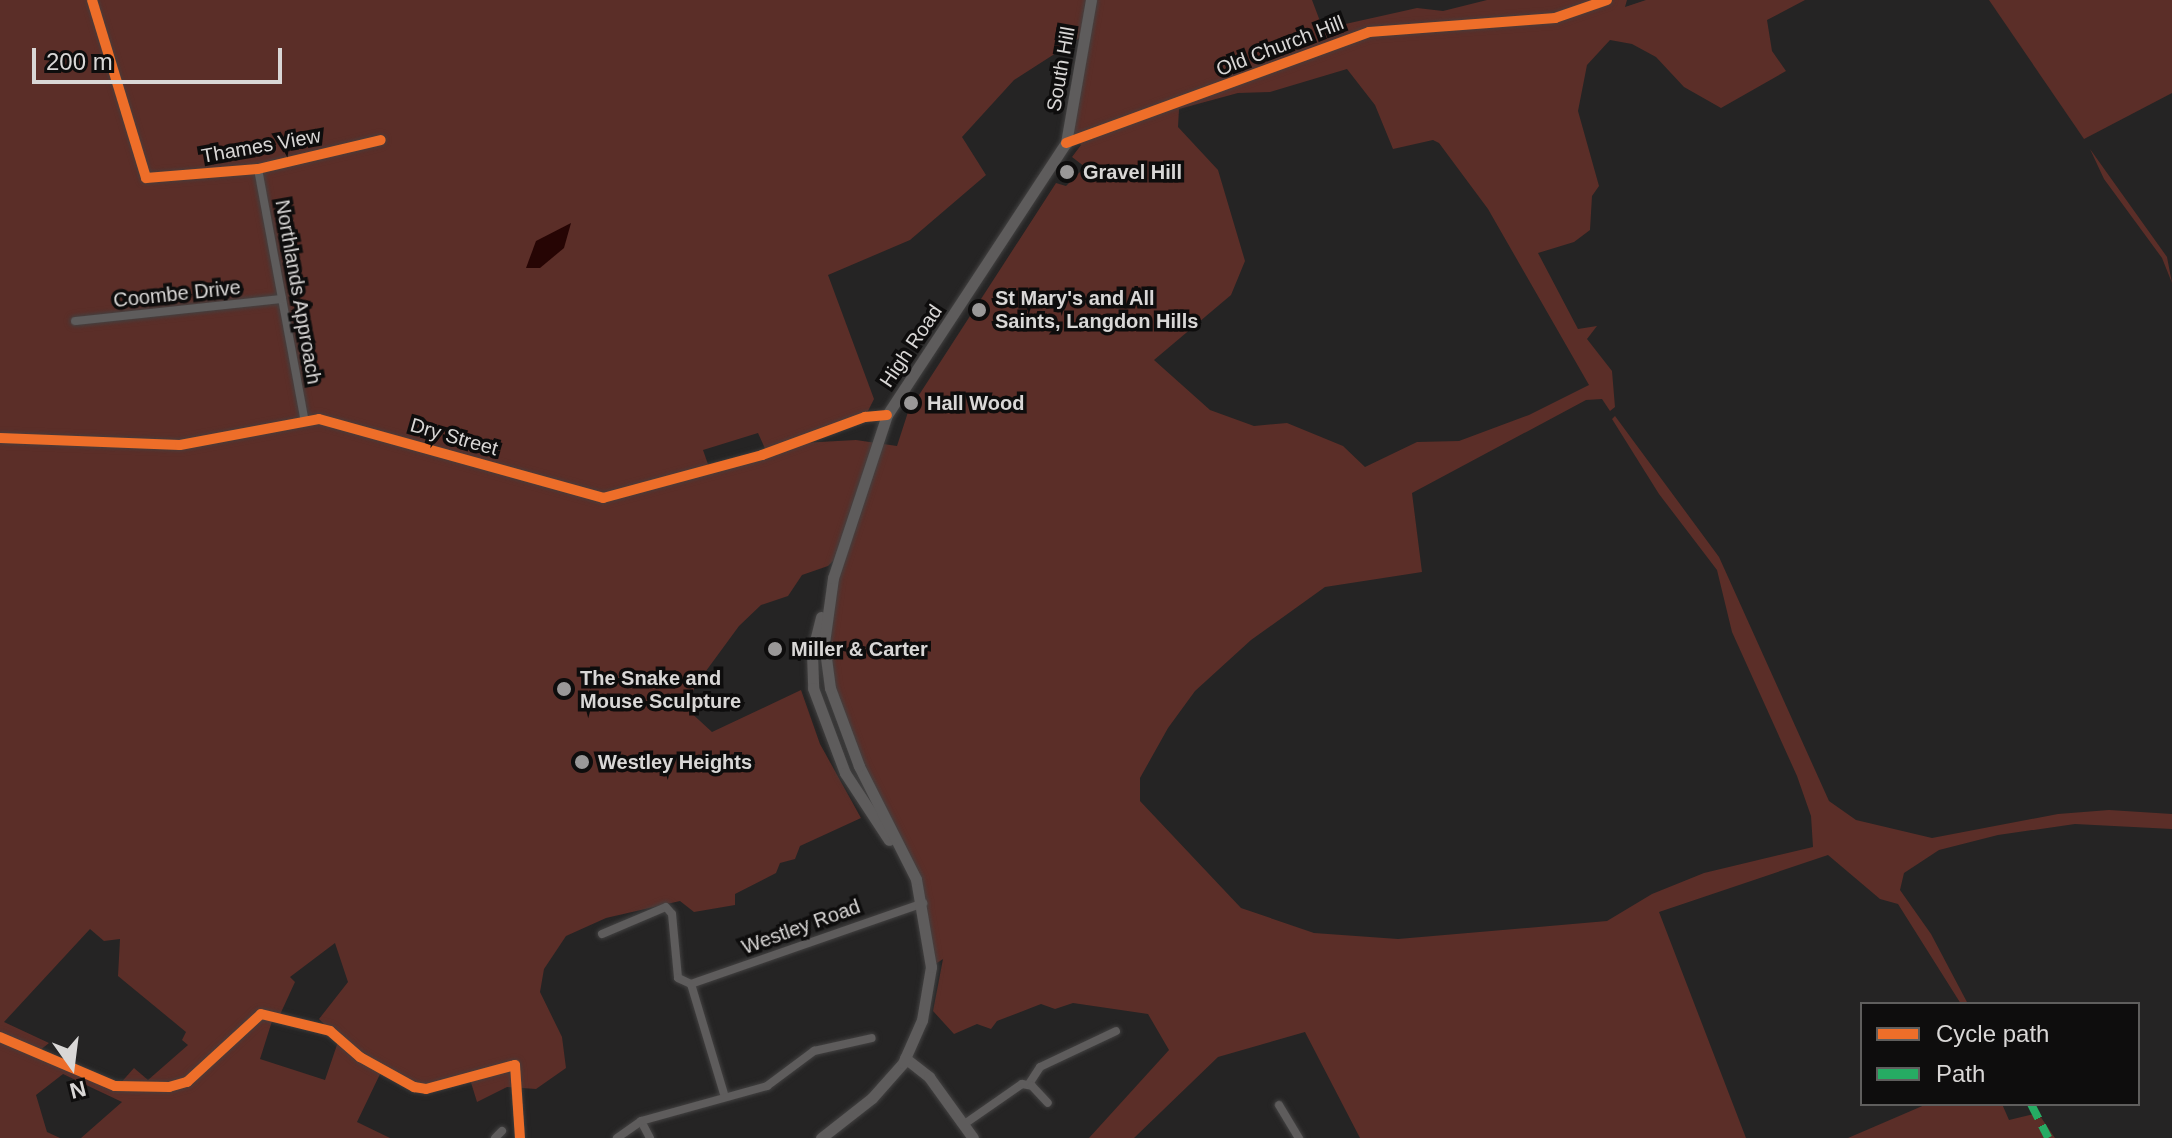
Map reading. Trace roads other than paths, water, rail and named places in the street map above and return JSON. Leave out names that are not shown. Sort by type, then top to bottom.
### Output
[{"type":"main road","name":"South Hill","points":[[1066,143],[1091,0]]},
{"type":"main road","name":"High Road","points":[[821,1138],[881,1089],[905,1058],[922,1020],[931,967],[923,903],[834,702],[824,643],[831,589],[887,415],[1066,143]]},
{"type":"main road","points":[[905,1058],[929,1077],[973,1138]]},
{"type":"street","name":"Thames View","points":[[92,0],[146,178],[258,169],[381,140]]},
{"type":"street","name":"Old Church Hill","points":[[1066,143],[1369,32],[1555,18],[1607,0]]},
{"type":"street","name":"Northlands Approach","points":[[258,169],[305,422]]},
{"type":"street","name":"Coombe Drive","points":[[75,321],[282,299]]},
{"type":"street","name":"Dry Street","points":[[0,438],[180,445],[319,419],[603,498],[762,455],[865,417],[887,415]]},
{"type":"street","name":"Westley Road","points":[[691,984],[923,903]]},
{"type":"street","points":[[602,934],[666,907],[672,914],[678,978],[691,984],[725,1097]]},
{"type":"street","points":[[0,1037],[115,1086],[169,1087],[187,1082],[261,1014],[330,1031],[360,1057],[414,1087],[426,1089],[505,1065],[515,1065],[519,1077],[520,1138]]},
{"type":"street","points":[[963,1125],[1014,1087],[1029,1084],[1040,1067],[1116,1031]]},
{"type":"street","points":[[617,1138],[641,1121],[767,1086],[814,1051],[872,1038]]},
{"type":"street","points":[[1029,1084],[1048,1103]]},
{"type":"street","points":[[1279,1105],[1299,1138]]},
{"type":"street","points":[[641,1121],[650,1138]]},
{"type":"place","name":"Gravel Hill","points":[[1067,172]]},
{"type":"place","name":"St Mary's and All Saints, Langdon Hills","points":[[979,310]]},
{"type":"place","name":"Hall Wood","points":[[911,403]]},
{"type":"place","name":"Miller & Carter","points":[[775,649]]},
{"type":"place","name":"The Snake and Mouse Sculpture","points":[[564,689]]},
{"type":"place","name":"Westley Heights","points":[[582,762]]}]
